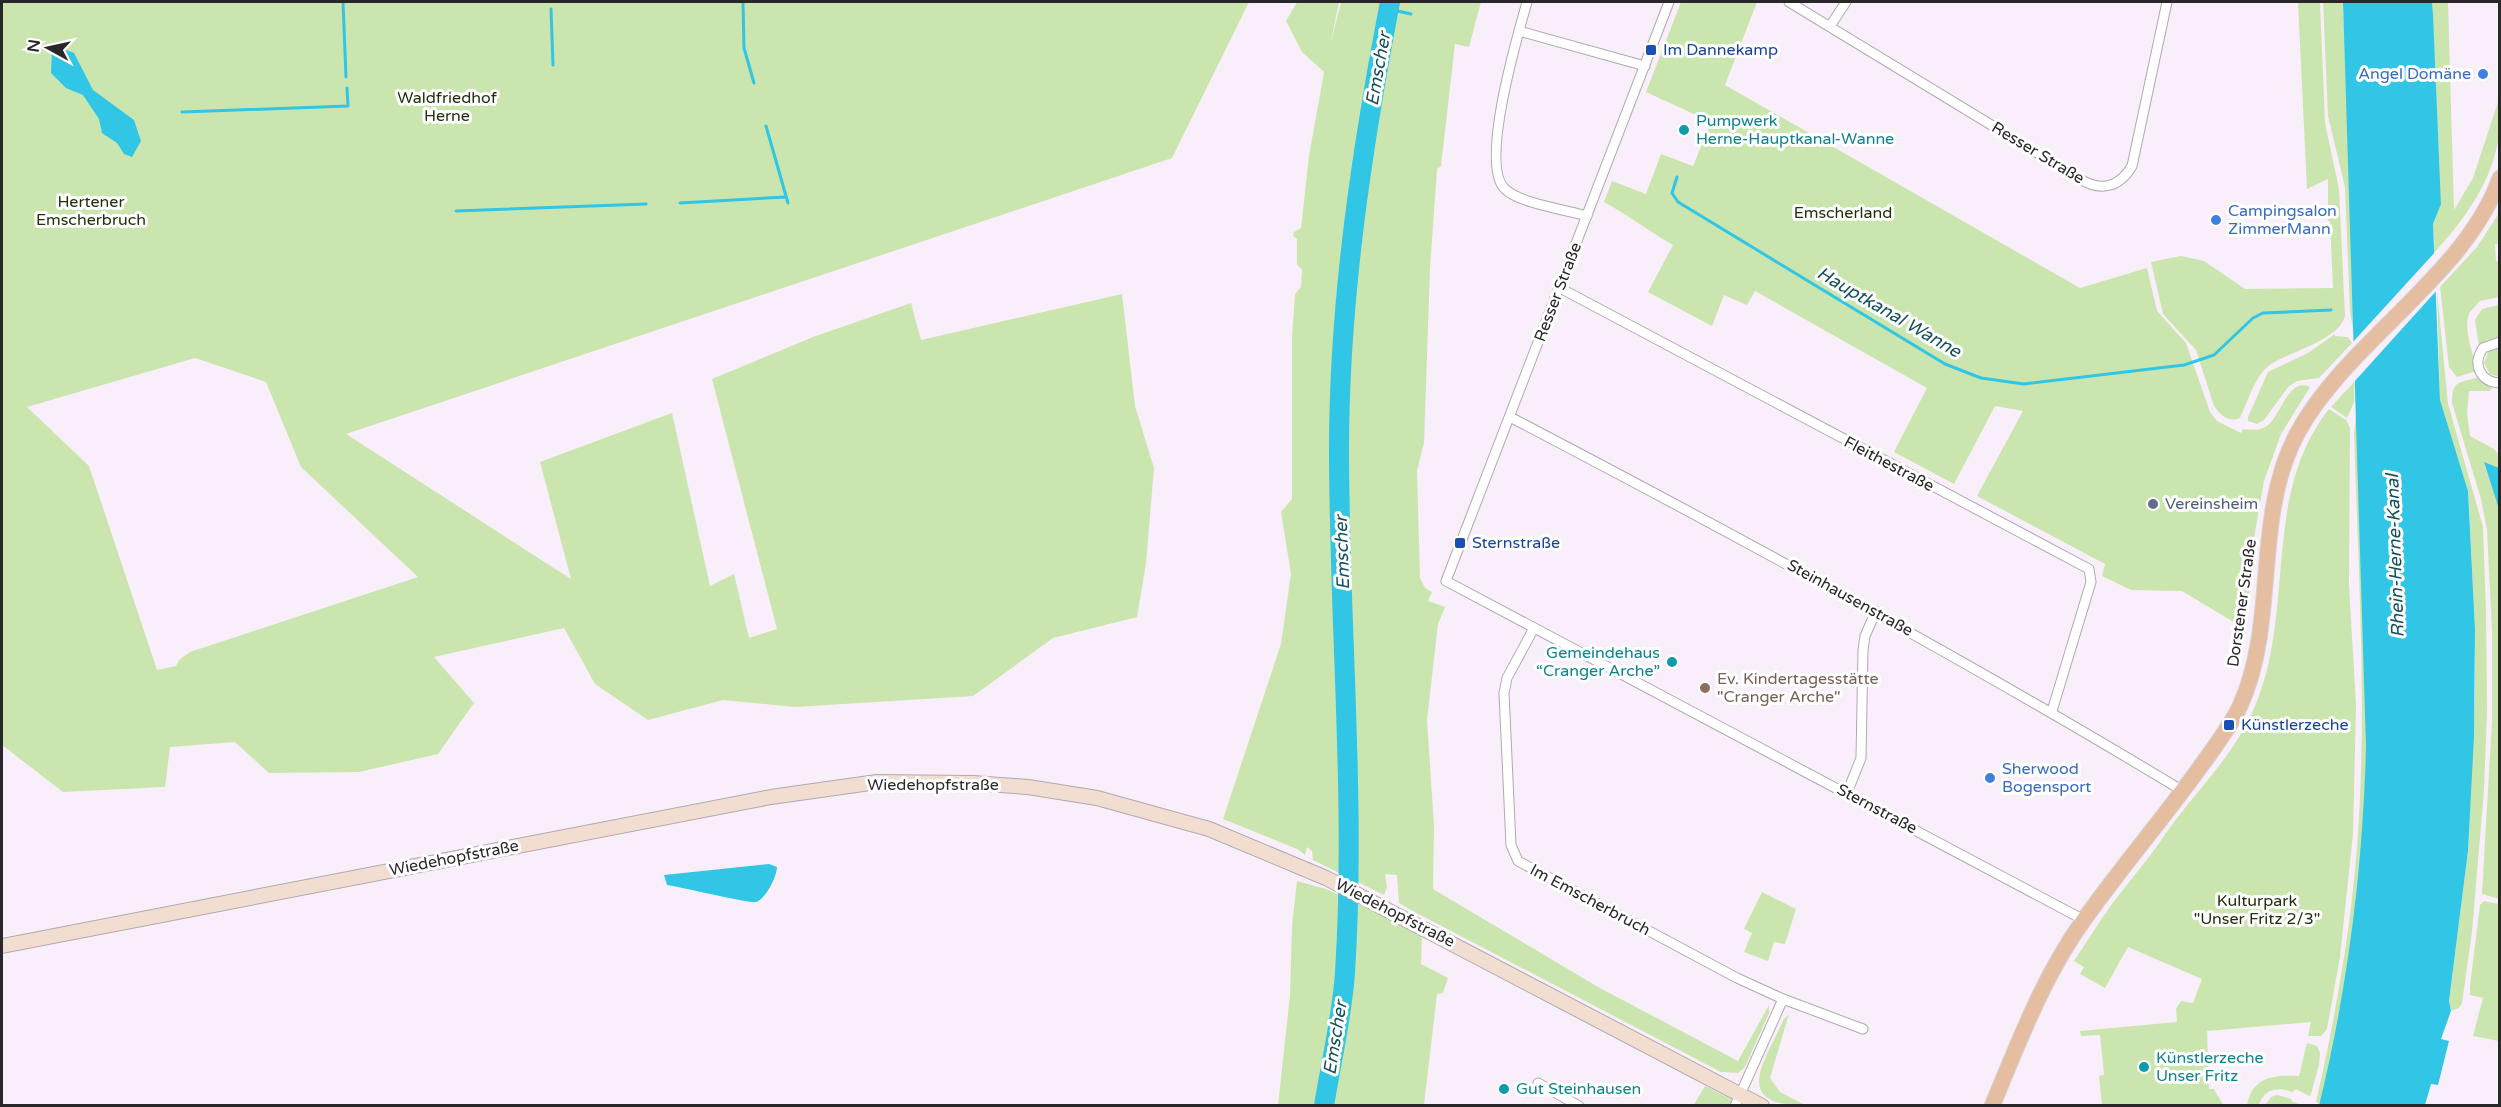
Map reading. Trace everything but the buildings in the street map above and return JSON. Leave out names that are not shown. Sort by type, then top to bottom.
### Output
[{"type":"main road","name":"Dorstener Straße","points":[[1992,1106],[2045,984],[2084,920],[2183,791],[2229,725],[2251,677],[2260,627],[2275,499],[2289,452],[2312,409],[2440,268],[2479,220],[2499,178]]},
{"type":"main road","name":"Wiedehopfstraße","points":[[2,946],[771,797],[877,782],[973,783],[1028,787],[1097,798],[1209,829],[1326,878],[1737,1100],[1762,1106]]},
{"type":"street","points":[[1527,2],[1504,85],[1496,148],[1498,179],[1507,191],[1514,195],[1587,216]]},
{"type":"street","name":"Resser Straße","points":[[1446,581],[1670,2]]},
{"type":"street","name":"Resser Straße","points":[[1789,2],[2088,184],[2108,186],[2122,179],[2132,166],[2167,2]]},
{"type":"street","points":[[1830,26],[1846,2]]},
{"type":"street","points":[[1519,31],[1645,66]]},
{"type":"street","name":"Fleithestraße","points":[[1560,288],[2089,569],[2091,582],[2052,711]]},
{"type":"street","points":[[2499,342],[2483,348],[2477,360],[2480,373],[2484,378],[2499,383]]},
{"type":"street","name":"Steinhausenstraße","points":[[1510,417],[1876,611],[2052,711],[2183,791]]},
{"type":"street","name":"Sternstraße","points":[[1446,581],[2084,920]]},
{"type":"street","points":[[1847,793],[1861,764],[1863,650],[1865,636],[1876,611]]},
{"type":"street","name":"Im Emscherbruch","points":[[1534,628],[1507,678],[1504,693],[1511,845],[1515,857],[1523,865],[1737,978],[1783,999],[1863,1029]]},
{"type":"street","points":[[1737,1100],[1783,999]]},
{"type":"street","points":[[1538,1083],[1579,1106]]},
{"type":"green space","points":[[2,2],[1249,2],[1172,158],[346,434],[571,579],[540,462],[672,413],[710,586],[734,574],[749,638],[777,629],[712,379],[813,337],[911,303],[921,340],[1122,294],[1135,406],[1154,468],[1146,563],[1137,617],[1053,638],[973,696],[795,707],[723,700],[648,720],[595,684],[564,628],[434,657],[474,703],[438,754],[359,772],[269,773],[235,742],[170,747],[165,787],[63,792],[2,745]],"holes":[[[195,358],[266,382],[301,467],[418,577],[190,652],[179,660],[176,666],[157,670],[89,466],[27,407]]]},
{"type":"green space","points":[[1297,2],[1339,2],[1330,46],[1341,2],[1481,2],[1469,47],[1455,44],[1441,166],[1437,169],[1430,269],[1424,443],[1417,471],[1420,578],[1425,588],[1432,592],[1428,601],[1445,607],[1438,624],[1427,720],[1434,826],[1433,889],[1598,987],[1738,1061],[1769,1005],[1769,1013],[1745,1067],[1738,1073],[1721,1072],[1409,909],[1399,903],[1397,875],[1385,874],[1387,887],[1384,895],[1313,860],[1312,851],[1307,847],[1305,855],[1297,849],[1223,819],[1281,644],[1291,574],[1281,512],[1292,499],[1292,338],[1295,294],[1301,287],[1302,270],[1297,264],[1297,239],[1293,236],[1294,232],[1301,228],[1309,156],[1324,72],[1302,52],[1286,21]]},
{"type":"green space","name":"Emscherland","points":[[1681,2],[1757,2],[1725,85],[2080,288],[2147,268],[2157,311],[2186,343],[2210,412],[2217,421],[2241,433],[2243,429],[2261,429],[2272,421],[2290,392],[2302,385],[2310,387],[2281,434],[2264,481],[2255,532],[2245,638],[2242,627],[2182,591],[2131,590],[2102,576],[2105,564],[1977,496],[2023,411],[1995,406],[1954,484],[1894,452],[1927,388],[1755,291],[1747,305],[1724,295],[1712,326],[1648,292],[1673,245],[1604,202],[1612,181],[1646,194],[1661,154],[1693,166],[1711,122],[1646,92]]},
{"type":"green space","points":[[2298,2],[2320,2],[2325,123],[2339,189],[2345,316],[2341,324],[2324,339],[2279,359],[2265,369],[2256,381],[2240,418],[2232,420],[2222,415],[2214,406],[2196,350],[2163,314],[2151,262],[2181,256],[2204,261],[2245,289],[2333,288],[2330,221],[2328,221],[2328,179],[2307,189]]},
{"type":"green space","points":[[2323,2],[2343,2],[2355,340],[2350,312],[2345,187],[2328,116]]},
{"type":"green space","points":[[2432,2],[2448,2],[2454,210],[2473,178],[2500,96],[2499,133],[2491,167],[2476,198],[2434,253],[2433,224],[2441,203]]},
{"type":"green space","points":[[2499,213],[2499,244],[2495,244],[2496,261],[2499,261],[2499,297],[2480,301],[2469,313],[2467,328],[2476,371],[2457,377],[2449,367],[2440,287],[2477,247]]},
{"type":"green space","points":[[2437,290],[2448,404],[2483,527],[2486,612],[2487,712],[2484,790],[2472,932],[2462,1003],[2459,1008],[2451,1011],[2449,1001],[2468,851],[2475,696],[2475,629],[2468,491],[2440,401]]},
{"type":"green space","points":[[2499,305],[2499,337],[2487,340],[2479,347],[2475,320],[2482,309]]},
{"type":"green space","points":[[2335,334],[2335,336],[2348,337],[2352,343],[2319,378],[2297,381],[2289,386],[2264,420],[2257,424],[2248,421],[2268,372],[2308,353]]},
{"type":"green space","points":[[2499,347],[2499,377],[2490,374],[2484,363],[2489,351]]},
{"type":"green space","points":[[2479,377],[2493,386],[2490,391],[2469,391],[2467,413],[2470,436],[2494,449],[2499,455],[2499,468],[2484,463],[2500,509],[2499,899],[2482,894],[2492,721],[2492,632],[2487,530],[2481,499],[2452,403],[2455,386]]},
{"type":"green space","points":[[2354,382],[2354,402],[2347,418],[2331,407]]},
{"type":"green space","points":[[2357,408],[2366,669],[2366,774],[2357,896],[2335,1035],[2320,1104],[2316,1102],[2342,969],[2352,901],[2361,783],[2362,683],[2354,433]]},
{"type":"green space","name":"Kulturpark \"Unser Fritz 2/3\"","points":[[2329,409],[2346,420],[2350,428],[2349,585],[2356,705],[2353,834],[2340,957],[2327,1029],[2321,1036],[2308,1036],[2311,1022],[2207,1031],[2209,1089],[2214,1089],[2223,1105],[2102,1105],[2099,1076],[2104,1075],[2100,1035],[2081,1036],[2080,1031],[2177,1022],[2176,1009],[2181,1001],[2193,1003],[2202,979],[2128,947],[2105,988],[2080,974],[2084,967],[2074,961],[2112,904],[2225,758],[2255,706],[2267,669],[2274,631],[2287,515],[2295,478],[2308,443]]},
{"type":"green space","points":[[1297,881],[1326,889],[1422,934],[1421,964],[1448,978],[1443,993],[1437,994],[1424,1105],[1278,1106],[1290,995],[1292,926]]},
{"type":"green space","points":[[1762,892],[1796,909],[1785,944],[1774,942],[1768,961],[1744,952],[1752,933],[1744,929]]},
{"type":"green space","points":[[2484,901],[2499,904],[2499,1041],[2473,1036],[2483,998],[2470,995],[2470,986],[2480,905]]},
{"type":"green space","points":[[1789,1014],[1770,1078],[1780,1092],[1805,1105],[1782,1103],[1767,1098],[1760,1089],[1759,1078],[1763,1065],[1784,1019]]},
{"type":"green space","points":[[2307,1043],[2317,1046],[2320,1053],[2311,1094],[2309,1096],[2296,1089],[2292,1092],[2276,1089],[2264,1095],[2259,1105],[2247,1105],[2254,1088],[2266,1079],[2299,1076]]},
{"type":"green space","points":[[1705,1086],[1742,1105],[1693,1106]]},
{"type":"green space","points":[[2277,1095],[2292,1099],[2291,1101],[2301,1105],[2265,1105],[2271,1097]]},
{"type":"water","name":"Rhein-Herne-Kanal","points":[[2343,2],[2432,2],[2433,15],[2441,204],[2433,224],[2440,400],[2468,491],[2475,629],[2474,736],[2468,851],[2449,1001],[2451,1011],[2441,1039],[2449,1041],[2438,1085],[2431,1084],[2425,1105],[2319,1106],[2338,1017],[2352,927],[2361,837],[2366,746]]},
{"type":"water","points":[[61,48],[74,53],[93,90],[134,120],[141,141],[132,157],[124,154],[117,143],[102,133],[99,119],[83,95],[66,88],[51,73],[52,50]]},
{"type":"water","points":[[2484,462],[2499,468],[2499,509]]},
{"type":"water","points":[[769,864],[777,867],[775,876],[767,892],[756,902],[667,885],[664,875]]},
{"type":"pier","points":[[2437,250],[2438,289],[2354,382],[2352,343]]},
{"type":"waterway","points":[[343,2],[346,77]]},
{"type":"waterway","points":[[743,2],[744,48],[754,83]]},
{"type":"waterway","name":"Emscher","points":[[1324,1106],[1344,990],[1348,908],[1348,777],[1339,450],[1343,337],[1354,224],[1370,112],[1390,2]]},
{"type":"waterway","points":[[551,9],[553,65]]},
{"type":"waterway","name":"Hauptkanal Wanne","points":[[1388,9],[1411,14]]},
{"type":"waterway","points":[[182,112],[348,106],[347,88]]},
{"type":"waterway","points":[[766,126],[788,203]]},
{"type":"waterway","name":"Hauptkanal Wanne","points":[[1677,177],[1672,193],[1678,202],[1945,364],[1981,378],[2024,384],[2184,365],[2214,355],[2253,318],[2263,313],[2331,310]]},
{"type":"waterway","points":[[680,203],[786,197]]},
{"type":"waterway","points":[[456,211],[646,204]]},
{"type":"place","name":"Im Dannekamp","points":[[1651,50]]},
{"type":"place","name":"Angel Domäne","points":[[2483,74]]},
{"type":"place","name":"Pumpwerk Herne-Hauptkanal-Wanne","points":[[1684,130]]},
{"type":"place","name":"Campingsalon ZimmerMann","points":[[2216,220]]},
{"type":"place","name":"Vereinsheim","points":[[2153,504]]},
{"type":"place","name":"Sternstraße","points":[[1460,543]]},
{"type":"place","name":"Gemeindehaus “Cranger Arche”","points":[[1672,662]]},
{"type":"place","name":"Ev. Kindertagesstätte \"Cranger Arche\"","points":[[1705,688]]},
{"type":"place","name":"Künstlerzeche","points":[[2229,725]]},
{"type":"place","name":"Sherwood Bogensport","points":[[1990,778]]},
{"type":"place","name":"Künstlerzeche Unser Fritz","points":[[2144,1067]]},
{"type":"place","name":"Gut Steinhausen","points":[[1504,1089]]},
{"type":"park label","name":"Waldfriedhof Herne","points":[[447,107]]},
{"type":"park label","name":"Hertener Emscherbruch","points":[[91,211]]}]
